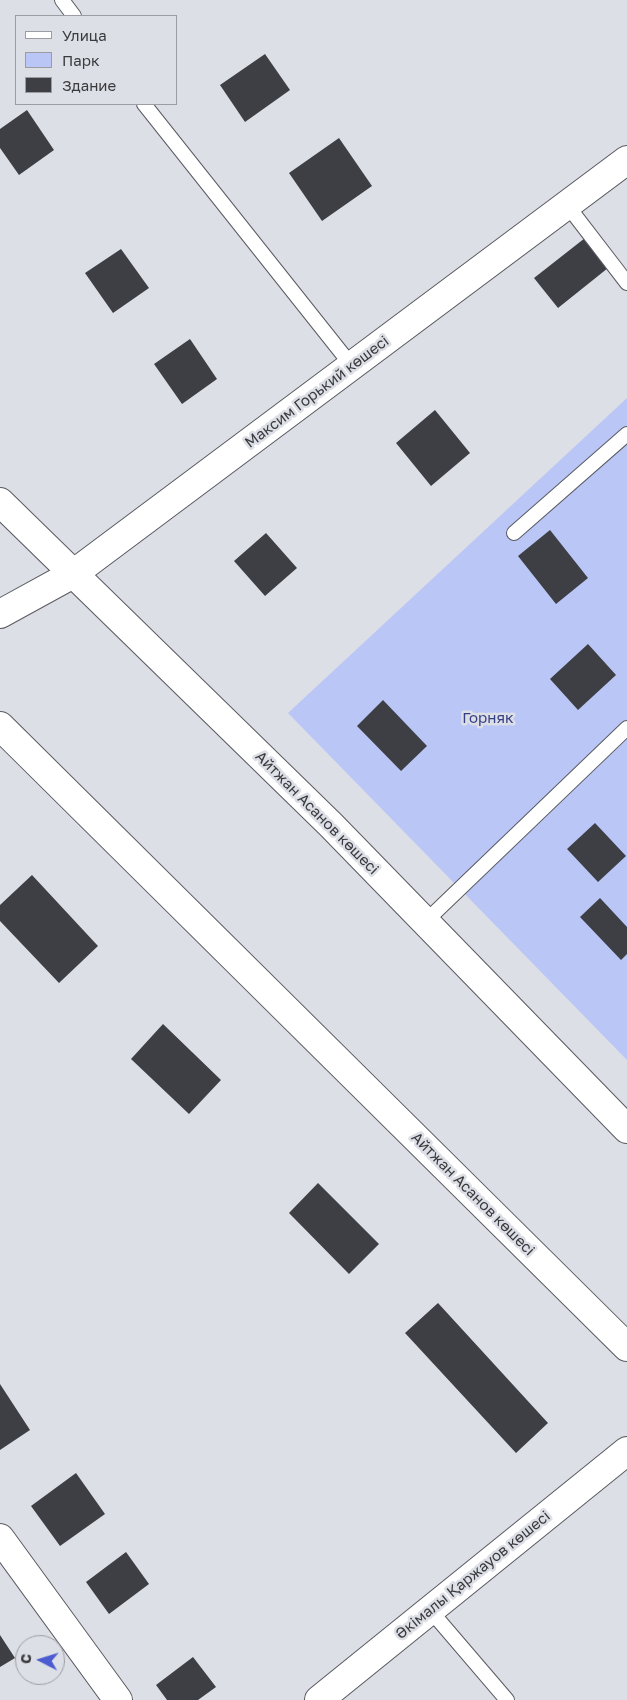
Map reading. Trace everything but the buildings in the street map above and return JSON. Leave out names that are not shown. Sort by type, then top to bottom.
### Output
[{"type":"street","name":"Максим Горький көшесі","points":[[0,614],[73,574],[627,160]]},
{"type":"street","name":"Айтжан Асанов көшесі","points":[[0,502],[331,825],[627,1130]]},
{"type":"street","name":"Айтжан Асанов көшесі","points":[[0,726],[627,1347]]},
{"type":"street","name":"Әкімалы Қаржауов көшесі","points":[[319,1700],[627,1451]]},
{"type":"street","points":[[0,1538],[118,1700]]},
{"type":"lane","points":[[62,0],[73,15]]},
{"type":"lane","points":[[145,105],[352,366]]},
{"type":"lane","points":[[567,204],[627,283]]},
{"type":"lane","points":[[514,533],[627,434]]},
{"type":"lane","points":[[425,922],[627,728]]},
{"type":"lane","points":[[430,1610],[508,1700]]},
{"type":"green space","name":"Горняк","points":[[627,398],[627,1060],[288,713]]}]
